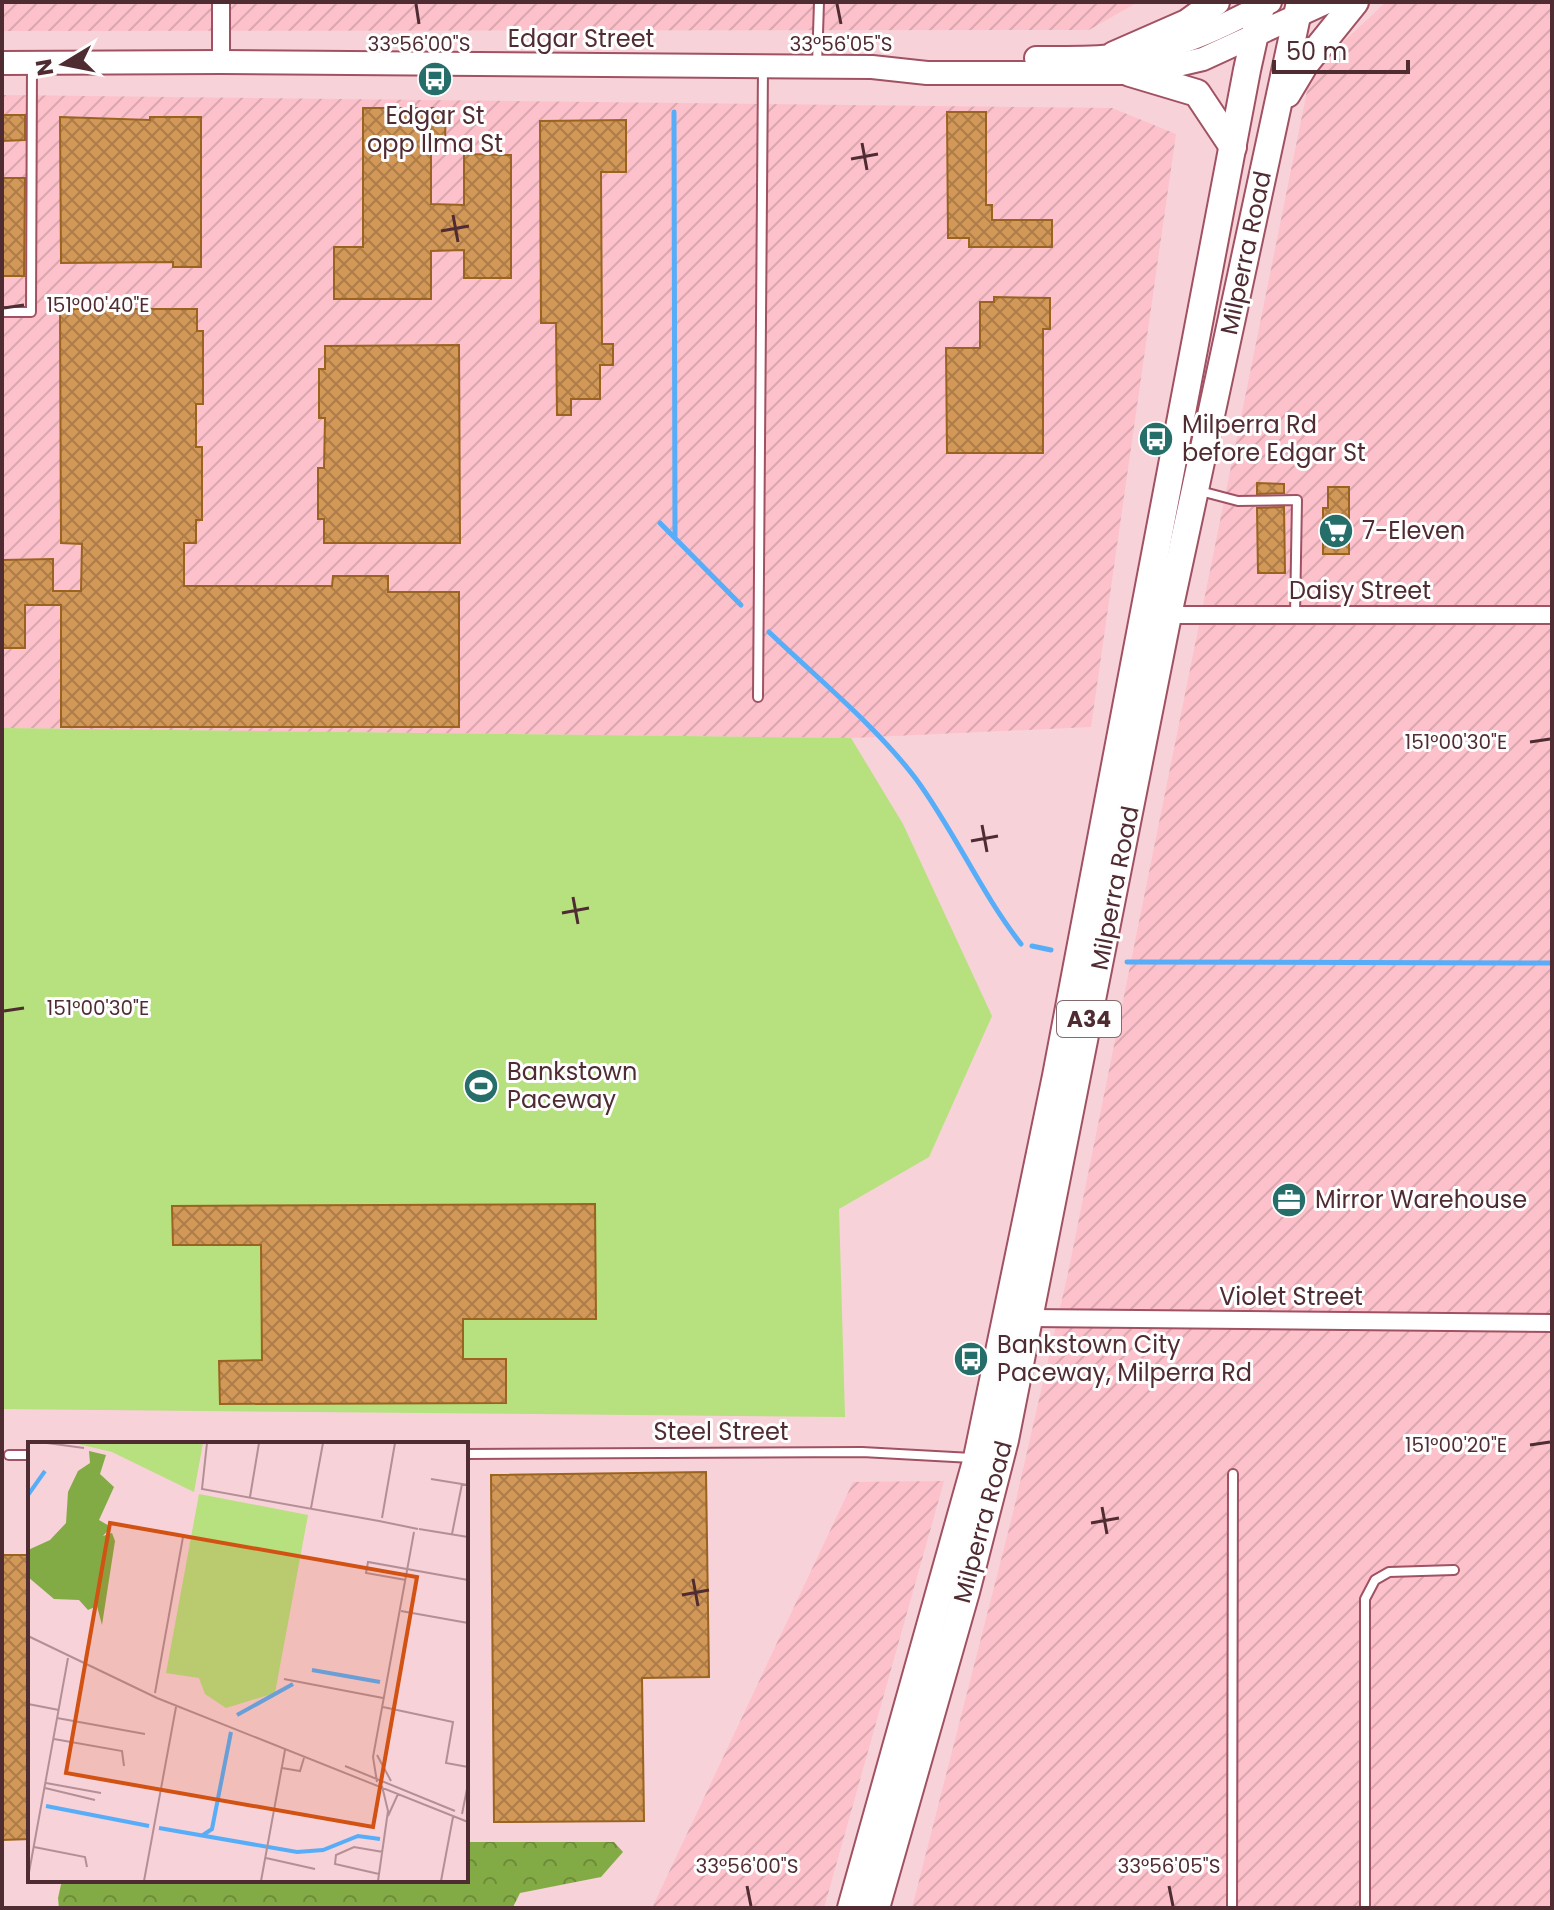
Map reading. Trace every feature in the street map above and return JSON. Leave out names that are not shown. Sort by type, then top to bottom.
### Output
[{"type":"highway","points":[[1122,64],[1216,2]]},
{"type":"highway","points":[[1274,122],[1305,64],[1355,2]]},
{"type":"highway","name":"Milperra Road","points":[[851,1908],[977,1458],[1056,1076],[1255,35],[1265,3]]},
{"type":"highway","name":"Milperra Road","points":[[876,1908],[974,1562],[1005,1440],[1168,615],[1298,10]]},
{"type":"highway","points":[[1122,64],[1197,93],[1233,147]]},
{"type":"main road","name":"Edgar Street","points":[[2,63],[872,67],[927,73],[1122,64],[1180,66],[1255,35],[1298,10],[1327,2]]},
{"type":"main road","name":"Edgar Street","points":[[1122,64],[1219,28],[1265,3]]},
{"type":"street","points":[[221,2],[221,62]]},
{"type":"street","name":"Daisy Street","points":[[1168,615],[1552,615]]},
{"type":"street","name":"Violet Street","points":[[1030,1318],[1552,1323]]},
{"type":"lane","points":[[817,67],[819,2]]},
{"type":"lane","points":[[2,312],[31,312],[32,63]]},
{"type":"lane","points":[[758,697],[763,66]]},
{"type":"lane","points":[[1195,490],[1238,501],[1297,500],[1295,615]]},
{"type":"lane","name":"Steel Street","points":[[468,1454],[862,1452],[977,1458]]},
{"type":"lane","points":[[9,1455],[28,1455]]},
{"type":"lane","points":[[1232,1908],[1233,1474]]},
{"type":"lane","points":[[1365,1908],[1365,1599],[1375,1580],[1389,1572],[1454,1570]]},
{"type":"shaded area","points":[[2,2],[1138,2],[1089,30],[2,31]]},
{"type":"shaded area","points":[[1386,2],[1552,2],[1552,1908],[912,1908],[1013,1513],[1068,1273],[1308,86],[1327,57]]},
{"type":"shaded area","points":[[2,95],[1112,108],[1176,134],[1091,727],[851,738],[2,728]]},
{"type":"shaded area","points":[[944,1481],[824,1908],[652,1908],[853,1482]]},
{"type":"green space","name":"Bankstown Paceway","points":[[2,728],[851,738],[903,824],[992,1016],[929,1157],[839,1209],[845,1417],[2,1409]]},
{"type":"green space","points":[[468,1842],[614,1842],[623,1852],[601,1877],[520,1893],[515,1908],[59,1908],[62,1882],[468,1882]]},
{"type":"building","points":[[363,108],[446,108],[445,140],[431,139],[431,204],[464,205],[464,154],[511,155],[511,278],[464,278],[464,250],[431,251],[431,299],[334,299],[334,247],[363,247]]},
{"type":"building","points":[[947,112],[986,112],[986,205],[992,205],[992,220],[1052,220],[1052,247],[969,247],[969,238],[948,238]]},
{"type":"building","points":[[2,115],[25,115],[25,140],[2,141]]},
{"type":"building","points":[[60,117],[150,120],[150,117],[201,117],[201,267],[173,267],[173,262],[61,263]]},
{"type":"building","points":[[626,120],[626,172],[601,172],[602,344],[613,344],[613,365],[600,365],[600,399],[571,399],[571,415],[557,415],[556,323],[541,323],[540,121]]},
{"type":"building","points":[[2,178],[25,178],[24,276],[2,276]]},
{"type":"building","points":[[994,297],[1050,298],[1050,329],[1043,329],[1043,453],[947,453],[946,348],[980,348],[980,302],[994,302]]},
{"type":"building","points":[[60,309],[197,309],[197,331],[203,331],[203,404],[196,404],[196,447],[202,447],[202,520],[196,520],[196,543],[184,543],[184,586],[332,586],[333,576],[388,576],[388,592],[459,592],[459,727],[61,727],[61,605],[25,605],[25,648],[2,648],[2,560],[53,559],[53,591],[81,591],[82,544],[61,543]]},
{"type":"building","points":[[459,345],[460,543],[324,543],[324,519],[318,519],[318,468],[324,468],[325,418],[319,418],[319,369],[325,369],[325,346]]},
{"type":"building","points":[[1257,483],[1284,484],[1284,493],[1257,494]]},
{"type":"building","name":"7-Eleven","points":[[1328,487],[1349,487],[1349,554],[1323,554],[1323,508],[1328,508]]},
{"type":"building","points":[[1284,507],[1285,573],[1258,573],[1257,508]]},
{"type":"building","points":[[595,1204],[596,1319],[463,1319],[463,1359],[506,1359],[506,1403],[220,1404],[219,1361],[262,1360],[261,1245],[173,1245],[172,1206]]},
{"type":"building","points":[[706,1472],[709,1677],[642,1678],[644,1821],[494,1822],[491,1475]]},
{"type":"building","points":[[2,1555],[28,1555],[28,1839],[2,1840]]},
{"type":"waterway","points":[[674,112],[675,536]]},
{"type":"waterway","points":[[660,523],[741,605]]},
{"type":"waterway","points":[[769,632],[865,721],[900,759],[930,799],[993,904],[1021,944]]},
{"type":"waterway","points":[[1032,946],[1051,950]]},
{"type":"waterway","points":[[1127,962],[1552,963]]},
{"type":"place","name":"Edgar St opp Ilma St","points":[[435,79]]},
{"type":"place","name":"Milperra Rd before Edgar St","points":[[1156,439]]},
{"type":"place","name":"7-Eleven","points":[[1336,531]]},
{"type":"place","name":"Bankstown Paceway","points":[[481,1086]]},
{"type":"place","name":"Mirror Warehouse","points":[[1289,1200]]},
{"type":"place","name":"Bankstown City Paceway, Milperra Rd","points":[[971,1359]]}]
